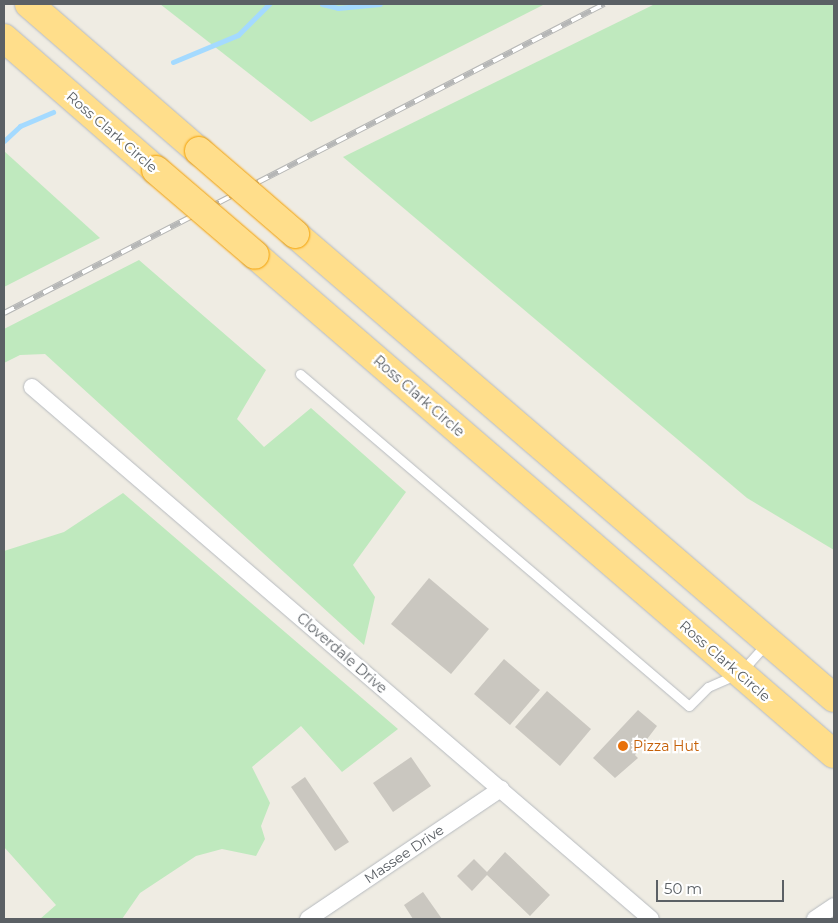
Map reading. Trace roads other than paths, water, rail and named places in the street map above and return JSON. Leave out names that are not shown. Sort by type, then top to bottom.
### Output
[{"type":"highway","points":[[29,4],[834,698]]},
{"type":"highway","name":"Ross Clark Circle","points":[[4,38],[834,754]]},
{"type":"street","name":"Cloverdale Drive","points":[[32,387],[651,919]]},
{"type":"street","name":"Massee Drive","points":[[308,919],[501,789]]},
{"type":"street","points":[[815,919],[834,906]]},
{"type":"lane","points":[[300,374],[689,706],[708,687],[740,673],[768,641]]},
{"type":"waterway","points":[[173,62],[238,35],[269,4]]},
{"type":"waterway","points":[[322,4],[338,8],[380,4]]},
{"type":"waterway","points":[[4,141],[20,126],[53,112]]},
{"type":"railway","points":[[4,313],[604,4]]},
{"type":"place","name":"Pizza Hut","points":[[623,746]]}]
